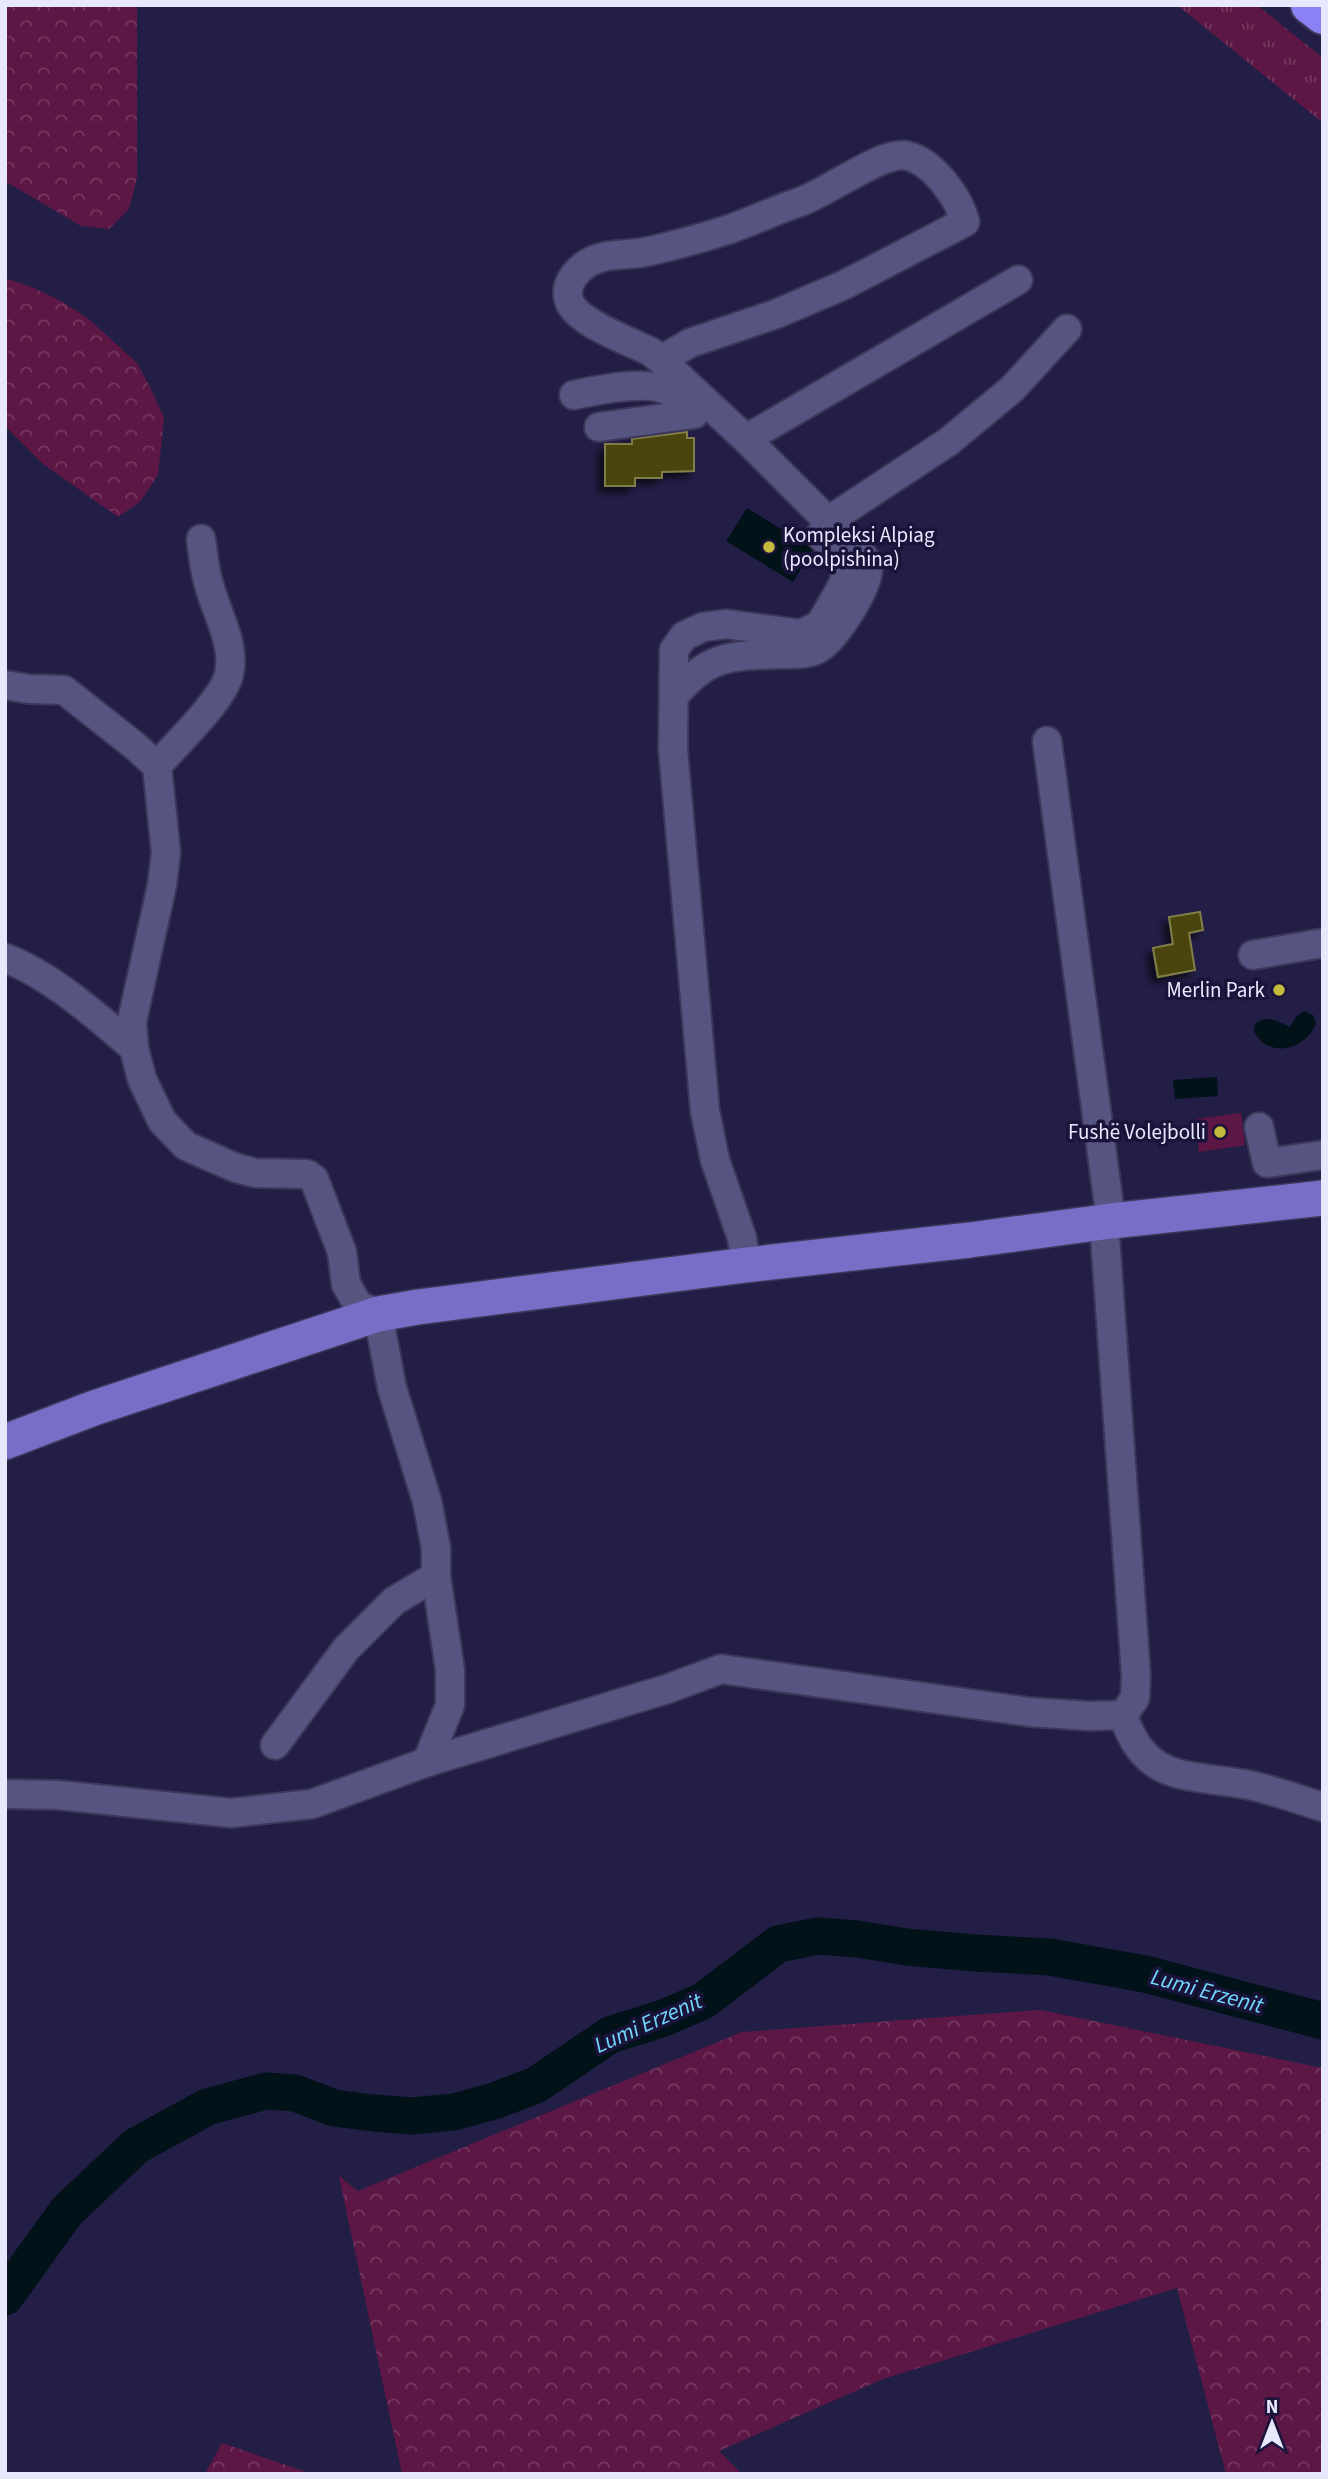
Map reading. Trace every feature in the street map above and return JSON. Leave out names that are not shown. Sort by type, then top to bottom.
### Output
[{"type":"highway","points":[[1310,5],[1323,15]]},
{"type":"main road","points":[[5,1442],[94,1408],[378,1314],[746,1265],[1323,1198]]},
{"type":"street","points":[[661,360],[690,343],[776,314],[845,285],[965,222],[962,208],[942,180],[921,161],[906,155],[881,159],[806,201],[773,211],[728,230],[650,251],[597,258],[578,270],[571,280],[567,289],[569,302],[577,313],[661,360],[746,439],[862,555],[868,565],[866,581],[834,636],[815,651],[741,655],[721,659],[690,676],[674,696]]},
{"type":"street","points":[[746,439],[1018,280]]},
{"type":"street","points":[[828,522],[948,442],[1012,389],[1067,329]]},
{"type":"street","points":[[574,395],[627,386],[671,391],[836,550],[844,565],[845,582],[820,625],[810,632],[801,634],[726,624],[702,627],[684,636],[674,650],[673,749],[705,1111],[715,1160],[742,1238],[746,1265]]},
{"type":"street","points":[[599,427],[694,414]]},
{"type":"street","points":[[157,766],[222,691],[229,676],[231,658],[208,581],[201,539]]},
{"type":"street","points":[[5,685],[64,690],[157,766],[166,853],[162,885],[132,1021],[134,1048],[142,1079],[158,1113],[186,1146],[236,1168],[255,1173],[307,1174],[314,1179],[342,1252],[346,1283],[358,1305],[378,1314],[392,1388],[427,1501],[436,1548],[436,1576],[450,1670],[450,1705],[427,1762]]},
{"type":"street","points":[[1047,741],[1107,1221],[1136,1675],[1135,1698],[1122,1715]]},
{"type":"street","points":[[1253,955],[1323,943]]},
{"type":"street","points":[[5,958],[26,966],[134,1048]]},
{"type":"street","points":[[1258,1127],[1267,1163],[1323,1155]]},
{"type":"street","points":[[275,1745],[346,1649],[394,1601],[436,1576]]},
{"type":"street","points":[[5,1794],[58,1795],[231,1813],[312,1804],[427,1762],[667,1689],[722,1669],[1029,1712],[1122,1715]]},
{"type":"street","points":[[1122,1715],[1130,1737],[1144,1756],[1168,1771],[1197,1780],[1245,1784],[1323,1807]]},
{"type":"green space","points":[[5,5],[137,5],[137,178],[129,209],[109,229],[81,226],[5,181]]},
{"type":"green space","points":[[1177,5],[1257,5],[1323,58],[1323,123]]},
{"type":"green space","points":[[5,278],[63,302],[91,321],[137,363],[152,391],[164,418],[158,475],[140,502],[118,517],[42,463],[5,426]]},
{"type":"green space","name":"Fushë Volejbolli","points":[[1241,1113],[1245,1145],[1199,1152],[1195,1119]]},
{"type":"green space","points":[[1040,2010],[1323,2068],[1323,2474],[1226,2474],[1177,2288],[883,2379],[719,2451],[742,2474],[402,2474],[339,2176],[358,2191],[742,2032]]},
{"type":"green space","points":[[222,2443],[312,2474],[205,2474]]},
{"type":"shaded area","points":[[747,508],[813,549],[793,582],[726,541]]},
{"type":"shaded area","points":[[1304,1011],[1313,1015],[1316,1023],[1304,1040],[1296,1045],[1287,1048],[1268,1046],[1254,1031],[1255,1024],[1264,1019],[1290,1027]]},
{"type":"shaded area","points":[[1217,1077],[1218,1096],[1175,1099],[1173,1080]]},
{"type":"building","points":[[687,432],[687,438],[694,438],[694,471],[662,472],[662,478],[635,478],[635,486],[605,486],[605,444],[632,444],[632,439]]},
{"type":"building","points":[[1200,912],[1203,930],[1189,933],[1195,970],[1158,977],[1153,948],[1173,944],[1169,917]]},
{"type":"waterway","name":"Lumi Erzenit","points":[[5,2297],[67,2211],[136,2146],[207,2107],[266,2091],[295,2093],[334,2108],[411,2116],[454,2112],[494,2101],[536,2085],[610,2035],[664,2018],[703,2001],[778,1944],[818,1936],[907,1947],[1050,1957],[1145,1974],[1323,2021]]},
{"type":"place","name":"Kompleksi Alpiag (poolpishina)","points":[[769,547]]},
{"type":"place","name":"Merlin Park","points":[[1279,990]]},
{"type":"place","name":"Fushë Volejbolli","points":[[1220,1132]]}]
